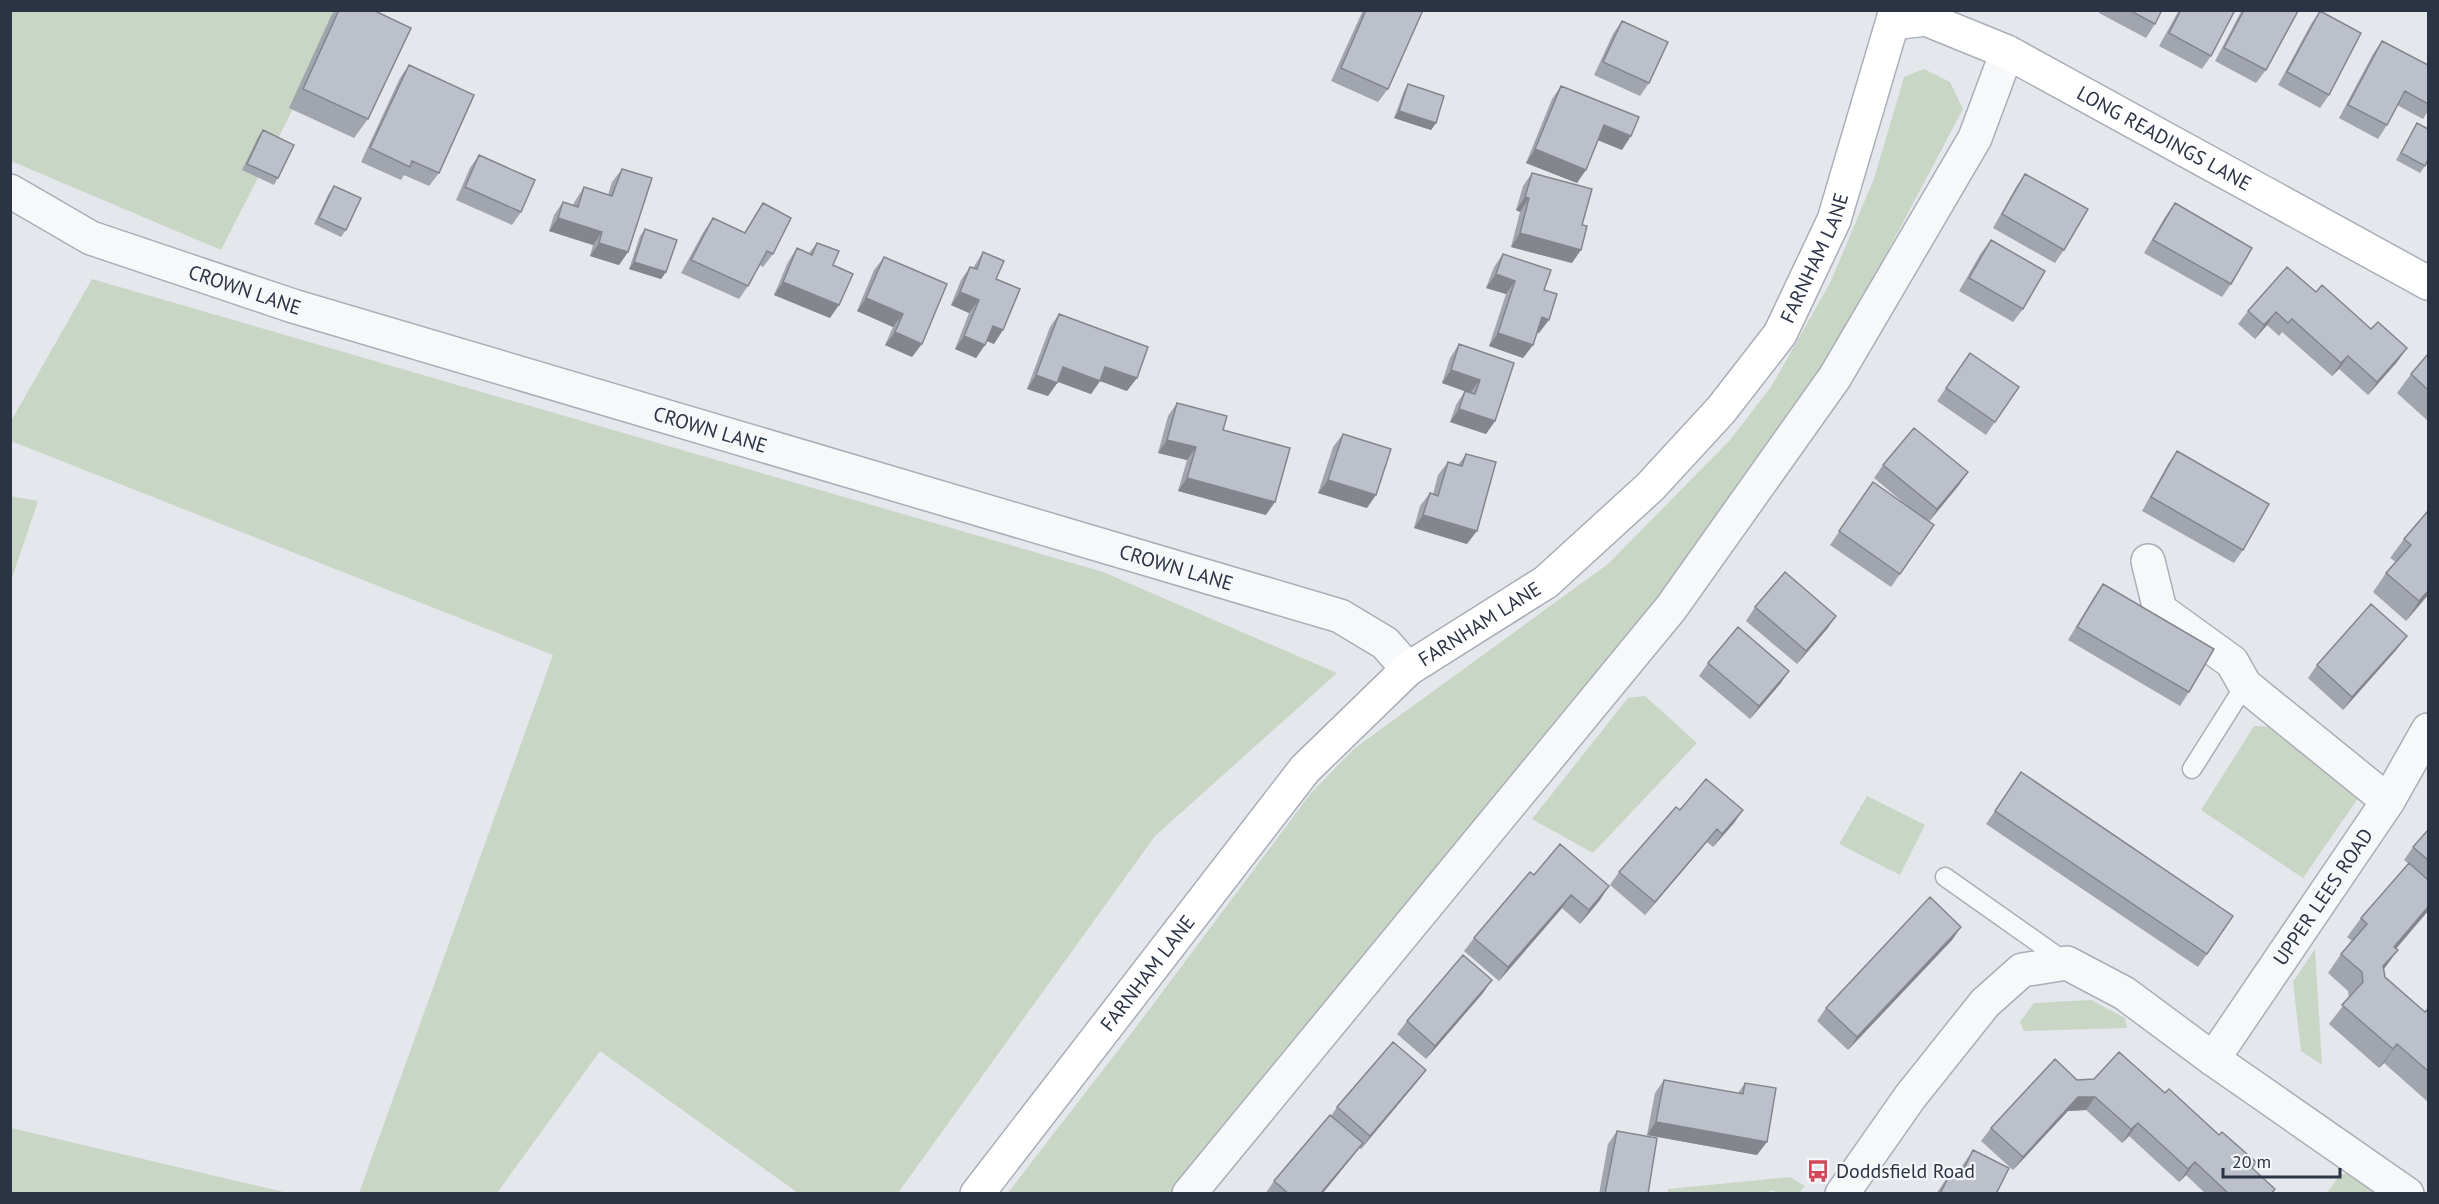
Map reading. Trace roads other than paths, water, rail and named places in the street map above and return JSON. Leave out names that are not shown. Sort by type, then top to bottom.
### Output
[{"type":"street","name":"LONG READINGS LANE","points":[[1894,17],[1926,19],[2007,52],[2428,283]]},
{"type":"street","name":"FARNHAM LANE","points":[[977,1194],[1305,769],[1408,669],[1546,582],[1650,487],[1721,410],[1780,334],[1834,220],[1894,17]]},
{"type":"street","points":[[1189,1194],[1678,599],[1835,377],[1975,138],[2007,52]]},
{"type":"street","name":"CROWN LANE","points":[[10,191],[91,238],[293,306],[1340,616],[1385,643],[1408,669]]},
{"type":"street","points":[[2148,561],[2160,610],[2232,662],[2245,685],[2388,801]]},
{"type":"street","name":"UPPER LEES ROAD","points":[[2213,1059],[2388,801],[2428,730]]},
{"type":"street","points":[[1842,1194],[1910,1097],[1985,1003],[2022,970],[2067,963],[2124,993],[2213,1059],[2407,1194]]},
{"type":"lane","points":[[2192,769],[2245,685]]},
{"type":"lane","points":[[1945,877],[2067,963]]},
{"type":"place","name":"Doddsfield Road","points":[[1818,1171]]}]
